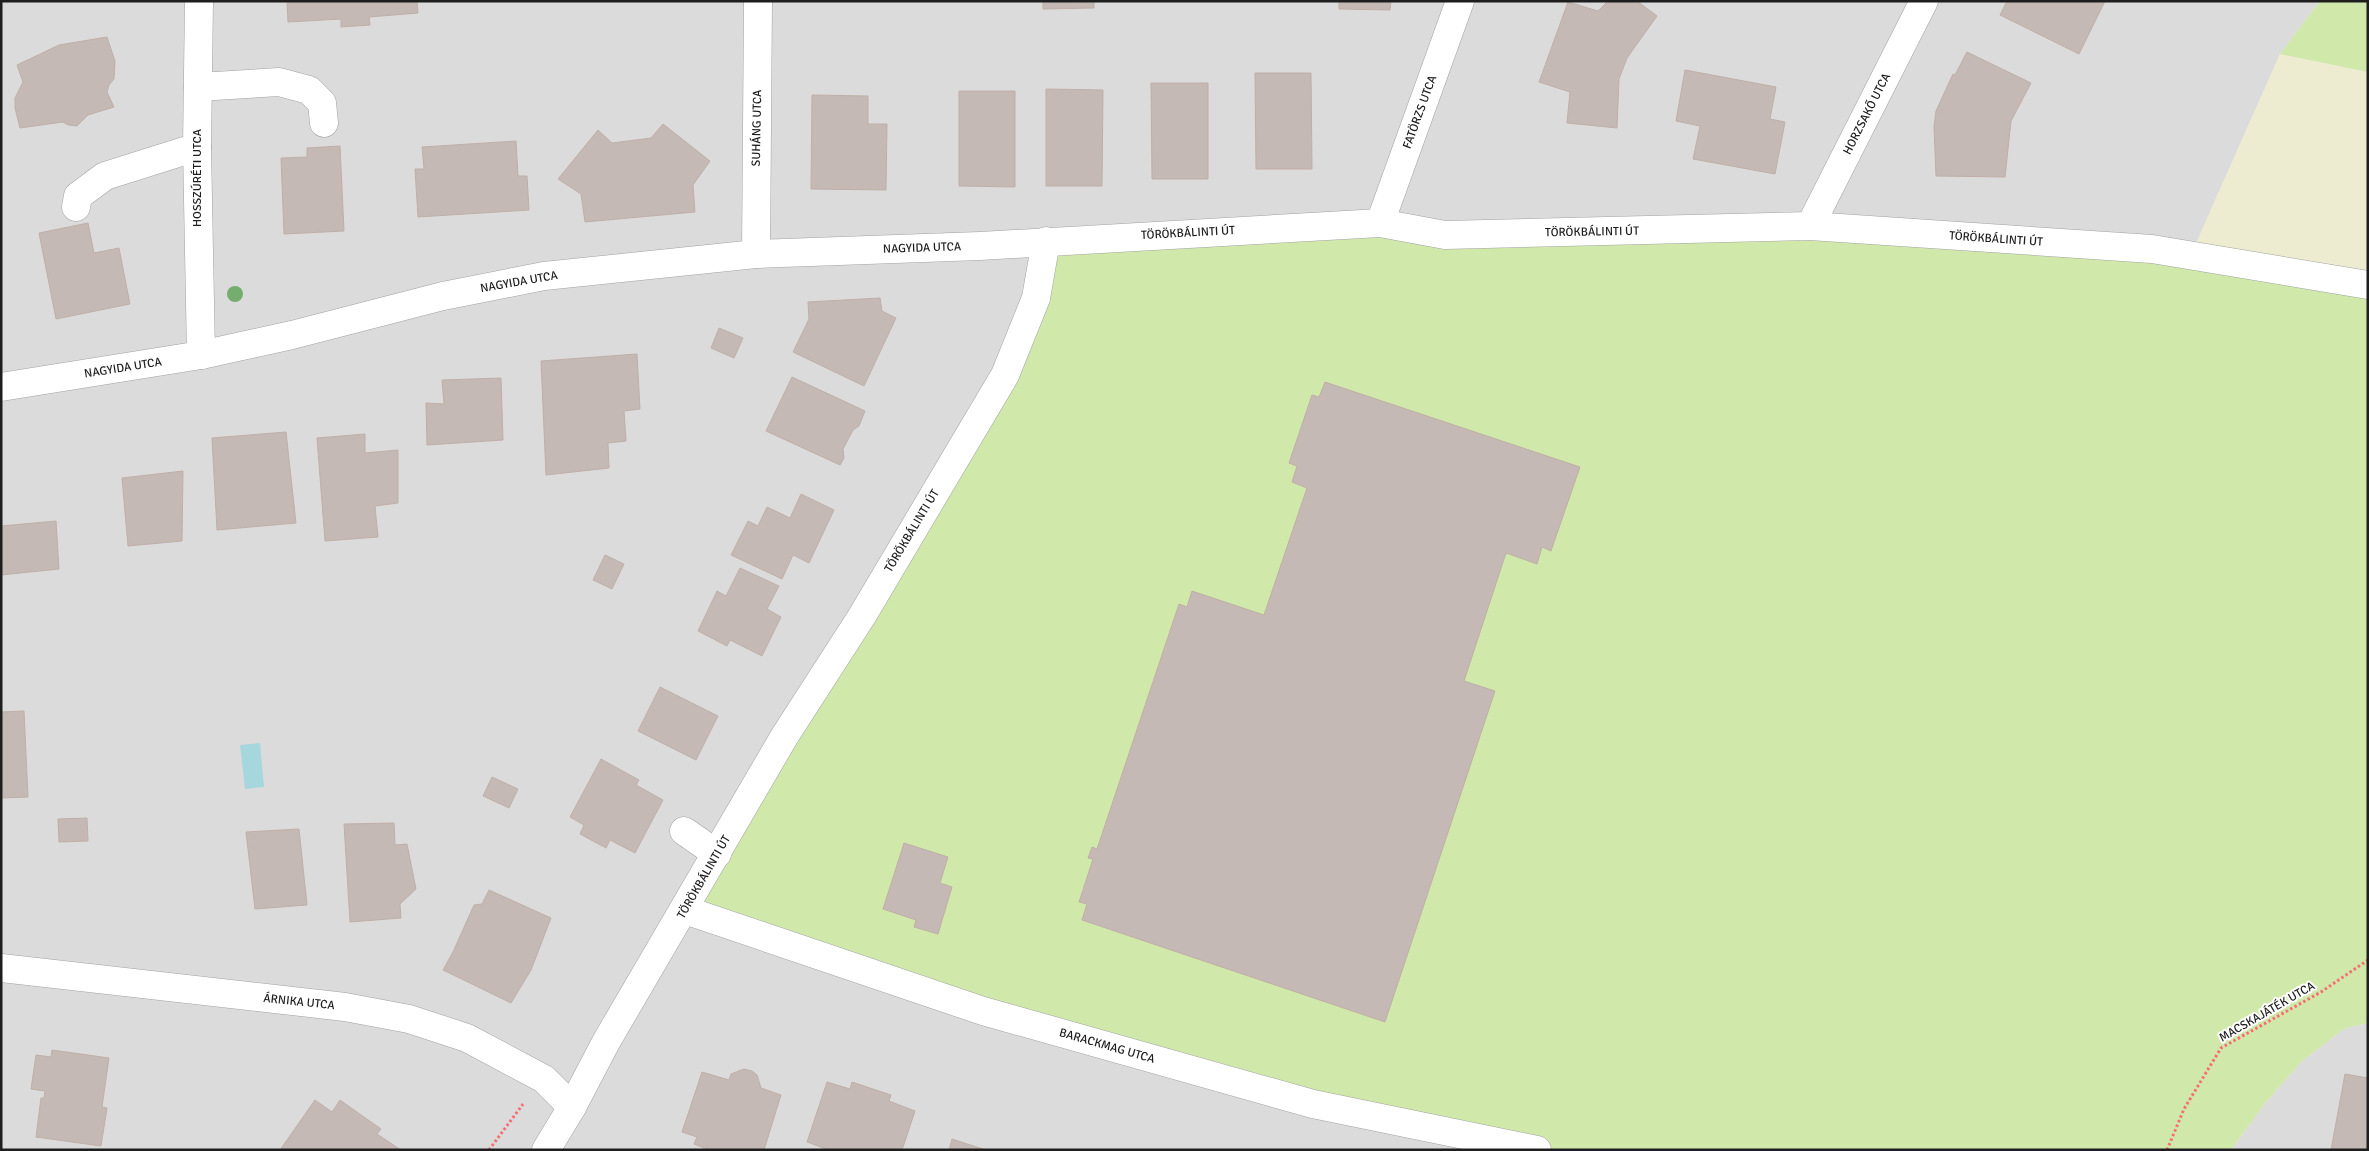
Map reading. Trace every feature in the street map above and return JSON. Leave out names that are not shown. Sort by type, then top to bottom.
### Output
[{"type":"street","name":"HOSSZÚRÉTI UTCA","points":[[199,1],[197,147],[201,355]]},
{"type":"street","name":"SUHÁNG UTCA","points":[[756,254],[758,1]]},
{"type":"street","name":"FATÖRZS UTCA","points":[[1380,223],[1460,1]]},
{"type":"street","name":"HORZSAKŐ UTCA","points":[[1810,226],[1924,1]]},
{"type":"street","points":[[198,86],[279,82],[309,90],[322,103],[324,123]]},
{"type":"street","points":[[76,206],[78,196],[105,176],[197,147]]},
{"type":"street","name":"TÖRÖKBÁLINTI ÚT","points":[[546,1150],[572,1107],[606,1042],[685,910],[784,737],[862,616],[1005,375],[1036,298],[1046,241],[1380,223],[1445,235],[1810,226],[2152,249],[2368,285]]},
{"type":"street","name":"NAGYIDA UTCA","points":[[1,388],[201,355],[292,335],[443,296],[544,276],[756,254],[980,246],[1046,241]]},
{"type":"street","points":[[684,831],[717,854]]},
{"type":"street","name":"BARACKMAG UTCA","points":[[685,910],[983,1011],[1313,1104],[1537,1150]]},
{"type":"street","name":"ÁRNIKA UTCA","points":[[1,968],[345,1007],[409,1019],[467,1038],[544,1079],[572,1107]]},
{"type":"path","name":"MACSKAJÁTÉK UTCA","points":[[2167,1150],[2184,1109],[2221,1048],[2321,992],[2368,960]]},
{"type":"path","points":[[489,1150],[544,1079]]},
{"type":"shaded area","points":[[1,1],[2320,1],[2280,54],[2190,257],[1537,1150],[1,1150]]},
{"type":"shaded area","points":[[2280,54],[2368,72],[2368,285],[2190,257]]},
{"type":"shaded area","points":[[2368,1023],[2368,1150],[2231,1150],[2266,1102],[2303,1060],[2344,1029]]},
{"type":"green space","points":[[2320,1],[2368,1],[2368,72],[2280,54]]},
{"type":"green space","points":[[1810,226],[2368,285],[2368,1023],[2344,1029],[2303,1060],[2266,1102],[2231,1150],[1537,1150],[1313,1104],[685,910],[987,405],[1046,241]]},
{"type":"water","points":[[260,743],[264,787],[245,789],[240,745]]},
{"type":"building","points":[[287,1],[417,1],[418,13],[369,17],[370,25],[341,27],[341,19],[288,22]]},
{"type":"building","points":[[1043,1],[1094,1],[1094,8],[1043,9]]},
{"type":"building","points":[[1339,1],[1391,1],[1390,10],[1339,9]]},
{"type":"building","points":[[1608,1],[1637,1],[1657,16],[1627,58],[1619,79],[1617,128],[1567,123],[1570,92],[1539,82],[1568,2],[1598,11]]},
{"type":"building","points":[[2007,1],[2105,1],[2079,54],[2000,15]]},
{"type":"building","points":[[107,37],[115,61],[114,79],[109,85],[107,92],[114,107],[88,115],[77,126],[68,125],[63,122],[20,128],[15,108],[15,98],[23,82],[17,65],[59,45]]},
{"type":"building","points":[[1967,52],[2031,83],[2011,121],[2005,177],[1936,176],[1934,127],[1936,111],[1953,74],[1955,75]]},
{"type":"building","points":[[1685,70],[1776,87],[1770,119],[1785,122],[1775,174],[1693,159],[1700,126],[1676,121]]},
{"type":"building","points":[[1255,73],[1311,73],[1312,169],[1256,169]]},
{"type":"building","points":[[1151,83],[1208,83],[1208,179],[1152,179]]},
{"type":"building","points":[[1046,89],[1103,90],[1102,186],[1046,186]]},
{"type":"building","points":[[959,91],[1015,91],[1015,187],[959,186]]},
{"type":"building","points":[[812,95],[868,96],[868,124],[887,124],[886,190],[811,189]]},
{"type":"building","points":[[663,124],[710,161],[693,185],[695,212],[585,222],[581,194],[558,179],[598,130],[612,143],[651,138]]},
{"type":"building","points":[[516,141],[518,176],[527,176],[529,210],[418,217],[415,169],[424,169],[422,147]]},
{"type":"building","points":[[340,146],[344,231],[284,234],[281,158],[307,157],[307,148]]},
{"type":"building","points":[[88,223],[94,253],[119,248],[130,304],[56,319],[39,233]]},
{"type":"building","points":[[880,298],[882,311],[896,318],[864,386],[793,352],[809,319],[808,302]]},
{"type":"building","points":[[719,328],[743,338],[734,358],[711,348]]},
{"type":"building","points":[[637,354],[640,409],[624,411],[626,441],[608,443],[609,468],[546,475],[541,361]]},
{"type":"building","points":[[792,377],[865,411],[859,426],[853,430],[843,449],[844,458],[840,465],[766,431]]},
{"type":"building","points":[[501,378],[503,440],[427,445],[426,403],[444,404],[442,380]]},
{"type":"building","points":[[1325,382],[1580,467],[1551,551],[1542,547],[1537,564],[1506,553],[1464,681],[1495,691],[1385,1022],[1082,920],[1087,904],[1079,902],[1093,859],[1088,858],[1092,847],[1097,849],[1179,604],[1187,607],[1192,591],[1264,615],[1307,488],[1292,482],[1297,466],[1289,463],[1312,395],[1319,397]]},
{"type":"building","points":[[286,432],[296,523],[217,530],[212,438]]},
{"type":"building","points":[[365,434],[365,453],[398,450],[398,503],[375,506],[378,537],[325,541],[317,438]]},
{"type":"building","points":[[183,471],[182,541],[128,546],[122,478]]},
{"type":"building","points":[[801,494],[834,510],[809,563],[793,555],[782,579],[731,555],[748,521],[758,526],[767,507],[790,518]]},
{"type":"building","points":[[56,521],[59,569],[1,575],[1,526]]},
{"type":"building","points":[[605,555],[624,564],[612,589],[593,580]]},
{"type":"building","points":[[740,568],[779,586],[767,609],[781,617],[762,656],[730,640],[727,646],[698,631],[717,591],[726,596]]},
{"type":"building","points":[[660,687],[718,716],[696,760],[638,731]]},
{"type":"building","points":[[24,711],[28,797],[1,798],[1,712]]},
{"type":"building","points":[[601,759],[639,780],[636,785],[663,800],[635,853],[610,840],[606,848],[580,834],[584,825],[570,817]]},
{"type":"building","points":[[492,777],[518,789],[509,808],[483,796]]},
{"type":"building","points":[[87,818],[88,841],[59,842],[58,819]]},
{"type":"building","points":[[394,823],[395,845],[407,844],[416,889],[400,904],[401,918],[350,922],[344,824]]},
{"type":"building","points":[[299,829],[307,905],[255,909],[246,832]]},
{"type":"building","points":[[904,843],[948,857],[940,883],[952,887],[938,934],[914,927],[916,920],[883,909]]},
{"type":"building","points":[[489,890],[551,918],[531,970],[511,1003],[443,970],[474,905],[482,904]]},
{"type":"building","points":[[52,1050],[109,1058],[102,1107],[107,1108],[101,1146],[36,1137],[41,1098],[44,1098],[45,1091],[31,1089],[36,1055],[51,1057]]},
{"type":"building","points":[[744,1069],[752,1071],[757,1075],[761,1088],[781,1095],[764,1150],[710,1150],[694,1144],[697,1137],[682,1132],[702,1072],[729,1080],[731,1074]]},
{"type":"building","points":[[2345,1074],[2368,1078],[2368,1150],[2331,1150]]},
{"type":"building","points":[[827,1082],[850,1089],[852,1082],[891,1095],[889,1101],[915,1111],[902,1150],[829,1150],[807,1142]]},
{"type":"building","points":[[315,1100],[332,1112],[340,1100],[381,1129],[377,1134],[401,1150],[280,1150]]},
{"type":"building","points":[[952,1139],[986,1150],[949,1150]]}]
